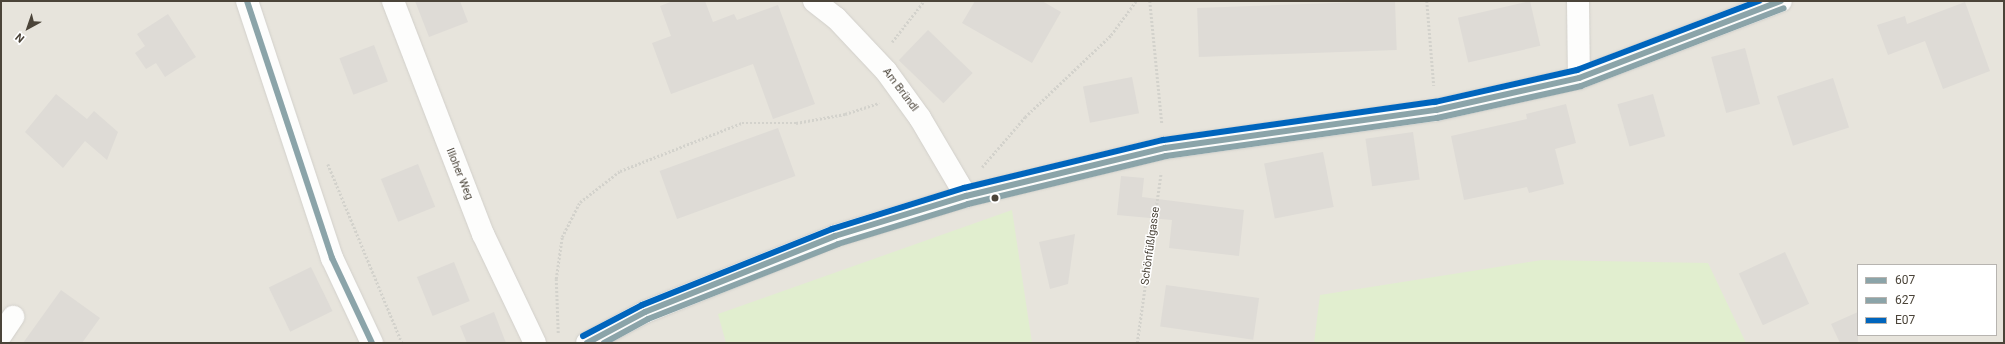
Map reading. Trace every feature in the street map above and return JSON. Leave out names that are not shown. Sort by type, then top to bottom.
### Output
[{"type":"street","points":[[247,1],[332,258],[372,343]]},
{"type":"street","name":"Illoher Weg","points":[[393,1],[483,234],[535,343]]},
{"type":"street","name":"Am Bründl","points":[[814,1],[836,18],[878,62],[904,95],[966,196]]},
{"type":"street","points":[[1578,1],[1579,78]]},
{"type":"street","points":[[587,343],[645,312],[835,236],[966,196],[1165,148],[1436,110],[1579,78],[1781,1]]},
{"type":"street","points":[[1,335],[13,317]]},
{"type":"path","points":[[878,62],[924,1]]},
{"type":"path","points":[[966,196],[999,144],[1100,46],[1136,1]]},
{"type":"path","name":"Schönfüßlgasse","points":[[1137,343],[1165,148],[1150,1]]},
{"type":"path","points":[[1427,1],[1436,110]]},
{"type":"path","points":[[559,337],[556,280],[562,237],[580,202],[620,171],[742,123],[796,123],[845,114],[904,95]]},
{"type":"path","points":[[326,159],[402,343]]},
{"type":"shaded area","points":[[1,1],[2004,1],[2004,343],[1,343]]},
{"type":"green space","points":[[1012,210],[1032,343],[726,343],[718,314]]},
{"type":"green space","points":[[1542,260],[1708,263],[1746,343],[1314,343],[1320,295]]},
{"type":"building","points":[[415,1],[460,1],[468,22],[429,37]]},
{"type":"building","points":[[673,1],[705,1],[713,22],[734,14],[737,20],[778,5],[815,104],[773,119],[753,64],[671,94],[652,43],[671,36],[660,6]]},
{"type":"building","points":[[975,1],[1042,1],[1061,12],[1032,63],[962,23]]},
{"type":"building","points":[[1395,1],[1397,50],[1199,57],[1197,8]]},
{"type":"building","points":[[1530,1],[1540,46],[1468,62],[1458,18]]},
{"type":"building","points":[[1965,2],[1990,71],[1943,89],[1925,41],[1888,55],[1877,25],[1905,16],[1907,24]]},
{"type":"building","points":[[168,14],[196,57],[165,77],[156,63],[146,69],[135,53],[145,46],[137,34]]},
{"type":"building","points":[[928,30],[973,73],[943,103],[899,60]]},
{"type":"building","points":[[374,45],[388,81],[353,95],[339,58]]},
{"type":"building","points":[[1745,48],[1760,104],[1726,113],[1711,57]]},
{"type":"building","points":[[1132,77],[1139,113],[1090,123],[1083,87]]},
{"type":"building","points":[[1833,78],[1849,127],[1793,146],[1777,96]]},
{"type":"building","points":[[56,94],[87,119],[94,111],[118,132],[107,160],[85,141],[63,168],[25,132]]},
{"type":"building","points":[[1653,94],[1665,136],[1630,146],[1617,104]]},
{"type":"building","points":[[1566,104],[1576,143],[1555,149],[1564,184],[1529,193],[1527,187],[1464,200],[1451,136],[1527,119],[1526,114]]},
{"type":"building","points":[[778,128],[795,176],[677,219],[660,171]]},
{"type":"building","points":[[1413,132],[1420,180],[1372,186],[1365,139]]},
{"type":"building","points":[[1323,152],[1334,207],[1275,218],[1264,163]]},
{"type":"building","points":[[418,164],[435,207],[398,222],[381,179]]},
{"type":"building","points":[[1121,176],[1144,178],[1142,197],[1244,210],[1239,256],[1169,248],[1172,220],[1117,215]]},
{"type":"building","points":[[1075,234],[1068,284],[1050,289],[1039,242]]},
{"type":"building","points":[[1785,252],[1809,304],[1763,325],[1739,274]]},
{"type":"building","points":[[454,262],[470,301],[433,316],[417,277]]},
{"type":"building","points":[[311,267],[332,311],[290,332],[269,288]]},
{"type":"building","points":[[1166,285],[1259,298],[1253,340],[1160,327]]},
{"type":"building","points":[[61,290],[100,318],[82,343],[23,343]]},
{"type":"building","points":[[494,312],[506,343],[467,343],[460,326]]},
{"type":"building","points":[[1857,312],[1858,343],[1840,343],[1831,324]]},
{"type":"transit line","name":"607","points":[[247,1],[332,258],[372,343]]},
{"type":"transit line","name":"E07","points":[[583,336],[642,305],[832,229],[964,188],[1163,140],[1435,102],[1577,70],[1759,1]]},
{"type":"transit line","name":"607","points":[[587,343],[645,312],[835,236],[966,196],[1165,148],[1436,110],[1579,78],[1781,1]]},
{"type":"transit line","name":"627","points":[[604,343],[648,319],[838,244],[968,204],[1166,156],[1437,118],[1581,86],[1784,8]]}]
